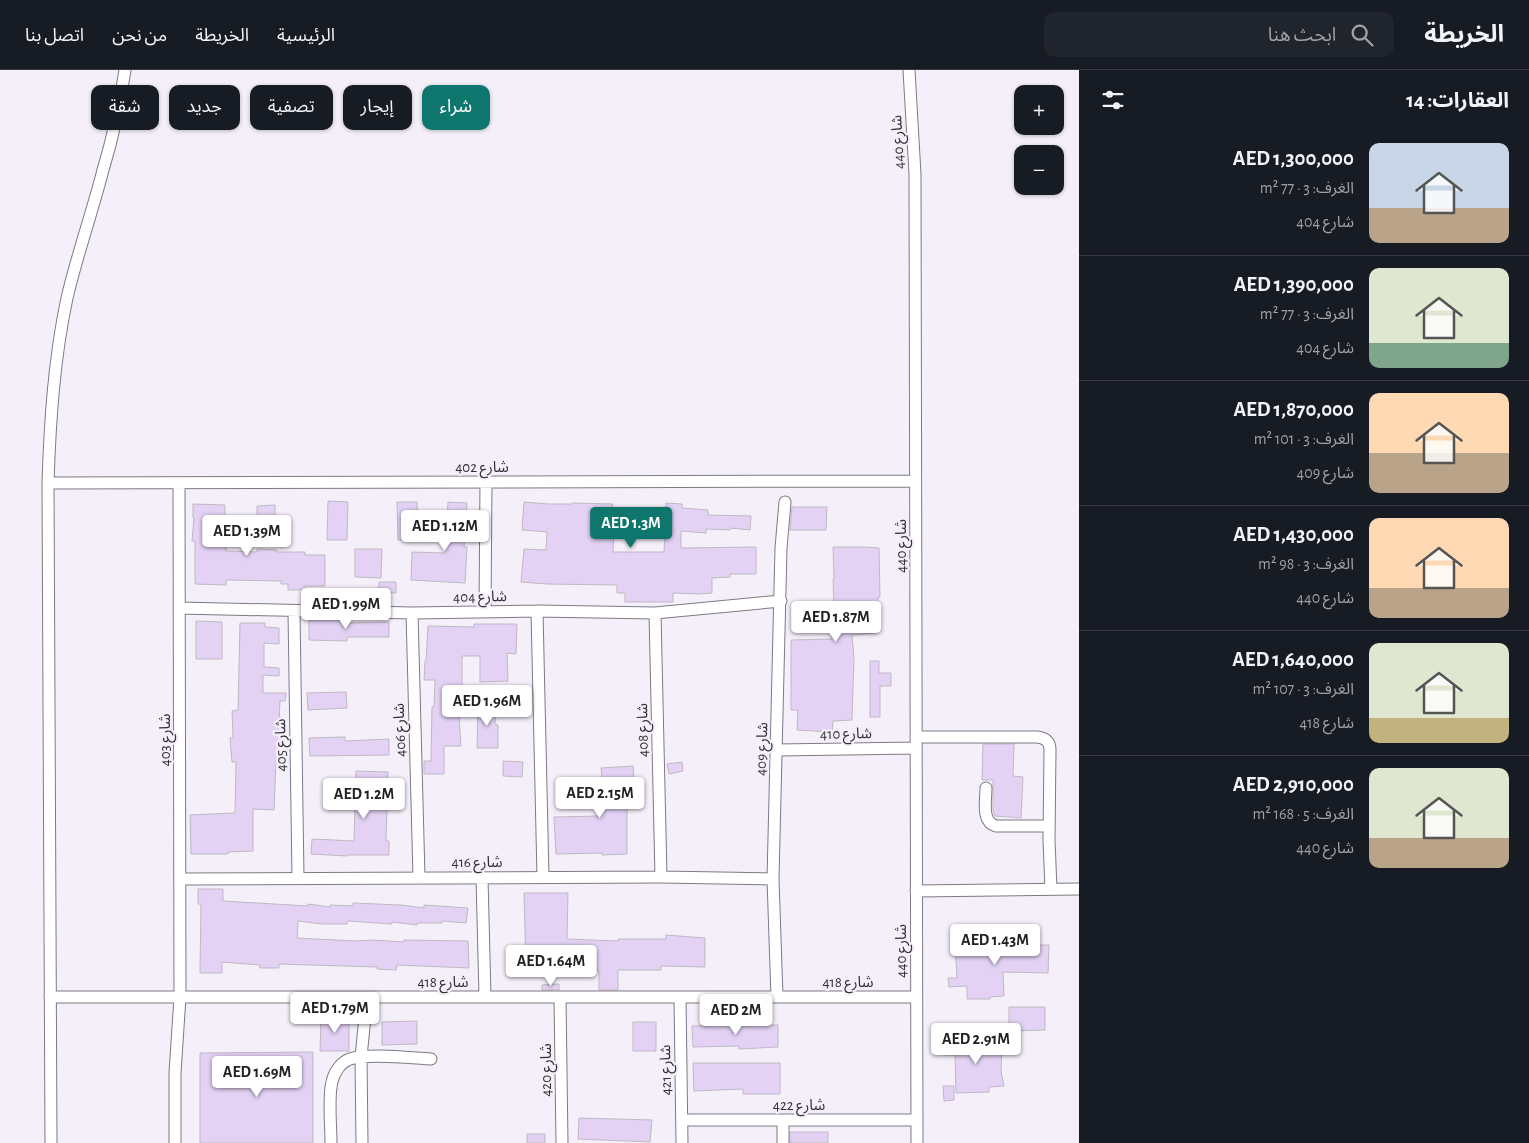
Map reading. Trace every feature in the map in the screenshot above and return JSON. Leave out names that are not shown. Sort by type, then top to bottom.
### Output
[{"type":"street","points":[[51,1143],[48,483],[52,395],[55,363],[75,266],[112,138],[125,70]]},
{"type":"street","name":"شارع 440","points":[[909,70],[915,174],[917,1143]]},
{"type":"street","name":"شارع 402","points":[[48,483],[915,481]]},
{"type":"street","points":[[485,612],[486,482]]},
{"type":"street","name":"شارع 403","points":[[175,1143],[175,1073],[180,997],[179,483]]},
{"type":"street","name":"شارع 409","points":[[777,997],[773,879],[781,548],[785,502]]},
{"type":"street","name":"شارع 404","points":[[179,608],[294,612],[537,611],[655,613],[781,601]]},
{"type":"street","points":[[537,611],[543,877]]},
{"type":"street","name":"شارع 405","points":[[294,612],[298,877]]},
{"type":"street","name":"شارع 406","points":[[412,613],[419,877]]},
{"type":"street","name":"شارع 408","points":[[655,613],[661,877]]},
{"type":"street","name":"شارع 410","points":[[777,750],[1043,738],[1050,745],[1050,826]]},
{"type":"street","points":[[986,788],[986,817],[991,824],[996,826],[1050,826],[1051,889]]},
{"type":"street","name":"شارع 416","points":[[180,879],[298,877],[661,877],[773,879]]},
{"type":"street","points":[[482,878],[485,997]]},
{"type":"street","points":[[916,891],[1079,890]]},
{"type":"street","name":"شارع 418","points":[[50,997],[916,997]]},
{"type":"street","points":[[362,1143],[361,1057],[367,997]]},
{"type":"street","name":"شارع 420","points":[[560,997],[562,1143]]},
{"type":"street","name":"شارع 421","points":[[680,997],[682,1143]]},
{"type":"street","points":[[331,1143],[331,1083],[340,1065],[349,1059],[361,1057],[431,1059]]},
{"type":"street","name":"شارع 422","points":[[682,1120],[917,1120]]},
{"type":"street","points":[[782,1143],[783,1120]]},
{"type":"building","points":[[328,501],[348,502],[347,540],[327,540]]},
{"type":"building","points":[[397,502],[417,502],[418,539],[398,540]]},
{"type":"building","points":[[448,502],[467,503],[464,547],[467,547],[465,583],[411,580],[412,552],[445,553]]},
{"type":"building","points":[[524,502],[613,504],[612,509],[666,509],[666,503],[682,504],[682,508],[708,510],[708,515],[751,516],[750,530],[730,528],[730,530],[706,529],[706,533],[681,531],[681,548],[756,547],[756,574],[730,574],[730,577],[712,578],[712,593],[673,593],[673,602],[625,602],[625,593],[617,593],[617,585],[521,582],[524,549],[546,550],[547,532],[522,530]],"holes":[[[642,532],[642,534],[665,535],[664,552],[613,552],[614,533]]]},
{"type":"building","points":[[193,504],[225,505],[226,551],[257,552],[257,549],[277,550],[277,552],[305,552],[305,555],[325,555],[325,586],[305,586],[305,590],[288,590],[288,584],[281,584],[281,581],[226,580],[226,585],[195,584],[195,541],[192,541]]},
{"type":"building","points":[[275,505],[275,530],[257,530],[257,506]]},
{"type":"building","points":[[792,507],[827,507],[826,530],[790,530]]},
{"type":"building","points":[[833,547],[879,548],[880,597],[878,597],[877,633],[852,635],[854,659],[852,720],[833,721],[832,732],[797,730],[798,710],[791,710],[791,640],[832,639],[831,609],[834,609]]},
{"type":"building","points":[[355,549],[382,549],[381,578],[355,577]]},
{"type":"building","points":[[379,582],[396,582],[396,593],[379,592]]},
{"type":"building","points":[[309,620],[347,620],[347,623],[389,622],[389,637],[347,637],[347,641],[309,640]]},
{"type":"building","points":[[196,621],[222,622],[222,659],[196,659]]},
{"type":"building","points":[[240,623],[265,623],[265,627],[279,628],[279,644],[264,643],[264,667],[279,668],[279,676],[263,675],[263,693],[286,693],[285,701],[280,701],[279,724],[282,761],[276,761],[274,810],[253,809],[253,851],[228,852],[228,854],[191,854],[190,815],[235,813],[236,762],[232,762],[230,738],[233,738],[232,711],[238,710]]},
{"type":"building","points":[[474,624],[517,624],[516,654],[507,653],[508,681],[480,682],[480,656],[462,656],[462,700],[458,700],[461,746],[444,746],[444,774],[424,774],[424,761],[431,761],[432,707],[434,707],[435,680],[424,680],[428,626],[474,627]]},
{"type":"building","points":[[870,661],[879,661],[879,673],[891,673],[891,686],[880,686],[880,717],[870,717]]},
{"type":"building","points":[[346,692],[347,708],[308,710],[307,693]]},
{"type":"building","points":[[478,705],[496,705],[495,724],[498,725],[498,748],[477,748]]},
{"type":"building","points":[[345,737],[345,741],[389,739],[389,755],[310,756],[309,738]]},
{"type":"building","points":[[983,744],[1014,744],[1013,776],[1023,777],[1021,818],[995,816],[993,810],[993,780],[982,780]]},
{"type":"building","points":[[503,761],[523,762],[522,777],[503,776]]},
{"type":"building","points":[[682,762],[683,771],[669,774],[667,764]]},
{"type":"building","points":[[633,766],[634,785],[629,786],[631,808],[627,808],[627,854],[556,854],[554,817],[599,816],[597,793],[603,792],[601,768]]},
{"type":"building","points":[[356,771],[388,772],[387,791],[391,791],[391,809],[387,809],[386,841],[389,841],[389,855],[347,856],[311,854],[312,839],[354,841]]},
{"type":"building","points":[[198,889],[223,889],[223,901],[308,906],[308,904],[330,907],[330,905],[353,906],[353,903],[424,908],[424,905],[468,908],[466,923],[442,921],[442,923],[417,923],[417,925],[392,922],[392,924],[348,921],[347,924],[322,924],[298,921],[297,938],[404,942],[404,940],[468,941],[469,968],[397,965],[396,970],[377,969],[377,967],[279,964],[279,968],[260,968],[260,965],[222,962],[222,973],[200,973],[201,904],[198,904]]},
{"type":"building","points":[[524,893],[568,893],[567,939],[618,941],[618,939],[666,939],[666,935],[705,938],[705,967],[661,966],[661,970],[618,970],[618,990],[599,990],[599,971],[597,971],[597,968],[526,967]]},
{"type":"building","points":[[1002,942],[1002,945],[1049,945],[1048,973],[1003,972],[1004,996],[990,997],[990,999],[967,999],[967,986],[949,987],[948,978],[957,978],[955,944]]},
{"type":"building","points":[[559,984],[559,990],[542,990],[542,985]]},
{"type":"building","points":[[1009,1007],[1045,1007],[1045,1030],[1009,1031]]},
{"type":"building","points":[[321,1017],[349,1017],[349,1051],[320,1051]]},
{"type":"building","points":[[417,1021],[417,1044],[382,1045],[382,1022]]},
{"type":"building","points":[[633,1022],[656,1022],[656,1051],[633,1051]]},
{"type":"building","points":[[778,1025],[778,1047],[739,1049],[739,1046],[693,1047],[692,1026]]},
{"type":"building","points":[[961,1040],[991,1040],[991,1044],[1002,1044],[1001,1071],[1004,1086],[989,1087],[989,1092],[956,1093],[955,1055],[943,1055],[943,1043],[961,1042]]},
{"type":"building","points":[[313,1052],[313,1143],[200,1143],[200,1053]]},
{"type":"building","points":[[693,1063],[780,1063],[780,1094],[743,1094],[743,1089],[694,1091]]},
{"type":"building","points":[[943,1086],[954,1086],[954,1100],[944,1101]]},
{"type":"building","points":[[579,1118],[652,1120],[650,1142],[578,1139]]},
{"type":"building","points":[[790,1132],[828,1132],[828,1143],[790,1143]]},
{"type":"building","points":[[527,1134],[545,1134],[545,1143],[527,1143]]}]
